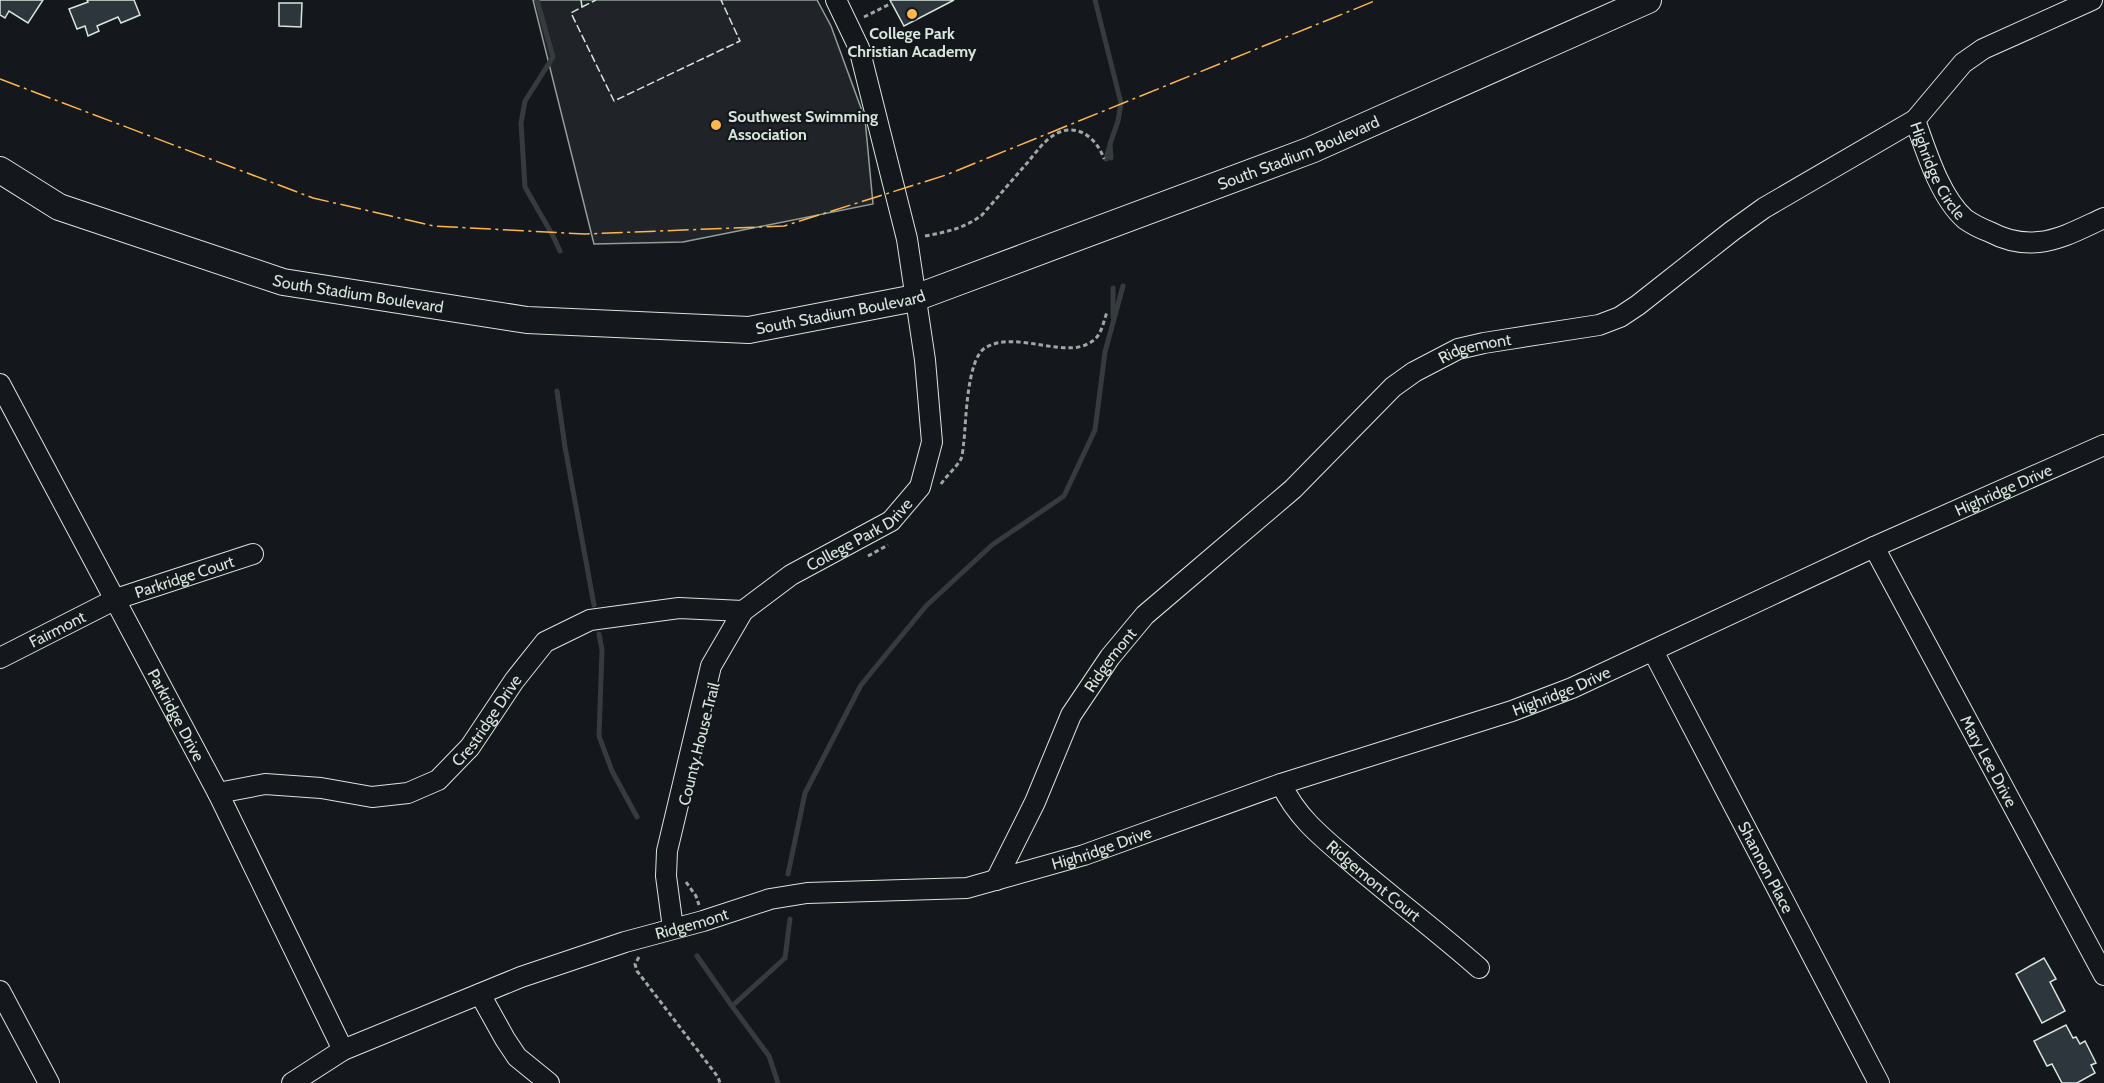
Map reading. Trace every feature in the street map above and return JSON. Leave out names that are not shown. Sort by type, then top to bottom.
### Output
[{"type":"main road","name":"South Stadium Boulevard","points":[[0,170],[59,207],[283,282],[527,320],[749,330],[915,298],[1311,150],[1648,0]]},
{"type":"street","name":"College Park Drive","points":[[673,928],[666,876],[667,851],[711,666],[742,611],[791,575],[891,521],[920,487],[932,442],[925,360],[908,239],[859,48],[836,0]]},
{"type":"street","name":"Highridge Circle","points":[[2092,0],[1983,49],[1963,63],[1914,120],[1947,196],[1965,219],[1987,231],[2007,241],[2039,242],[2065,235],[2104,218]]},
{"type":"street","name":"Ridgemont","points":[[292,1083],[343,1050],[522,977],[770,899],[807,893],[967,888],[996,880],[1035,802],[1071,715],[1110,657],[1145,615],[1293,489],[1393,387],[1414,372],[1458,350],[1599,325],[1620,317],[1764,208],[1914,120]]},
{"type":"street","name":"Parkridge Drive","points":[[0,384],[218,793],[343,1050]]},
{"type":"street","name":"Highridge Drive","points":[[996,880],[1084,855],[1281,784],[1512,711],[1572,688],[1874,547],[2104,445]]},
{"type":"street","name":"Mary Lee Drive","points":[[1874,547],[2104,975]]},
{"type":"street","name":"Parkridge Court","points":[[116,599],[253,554]]},
{"type":"street","name":"Fairmont","points":[[0,658],[116,599]]},
{"type":"street","name":"Crestridge Drive","points":[[218,793],[265,784],[321,788],[372,797],[408,794],[438,780],[470,747],[514,681],[545,642],[590,620],[679,608],[742,611]]},
{"type":"street","name":"Shannon Place","points":[[1653,651],[1880,1083]]},
{"type":"street","name":"Ridgemont Court","points":[[1281,784],[1291,804],[1309,825],[1369,878],[1479,968]]},
{"type":"street","points":[[0,990],[49,1083]]},
{"type":"street","points":[[480,994],[517,1057],[549,1083]]},
{"type":"path","points":[[864,16],[892,3]]},
{"type":"path","points":[[908,239],[945,233],[971,223],[982,215],[1046,141],[1065,129],[1079,131],[1090,137],[1100,147],[1104,159]]},
{"type":"path","points":[[937,492],[947,474],[962,458],[970,384],[977,355],[985,348],[1004,340],[1072,348],[1087,344],[1097,337],[1107,312]]},
{"type":"path","points":[[867,557],[885,548],[894,540]]},
{"type":"path","points":[[685,873],[685,881],[696,896]]},
{"type":"path","points":[[642,953],[635,964],[637,971],[718,1077],[720,1083]]},
{"type":"shaded area","name":"Southwest Swimming Association","points":[[533,0],[817,0],[831,26],[865,119],[873,204],[683,242],[594,244]]},
{"type":"building","points":[[0,0],[43,0],[28,23],[9,11],[5,18],[0,15]]},
{"type":"building","points":[[87,0],[134,0],[140,15],[121,23],[118,17],[97,26],[99,31],[88,36],[85,26],[77,29],[69,9],[88,2]]},
{"type":"building","name":"College Park Christian Academy","points":[[890,0],[954,0],[904,26]]},
{"type":"building","points":[[279,3],[302,3],[301,27],[279,26]]},
{"type":"building","points":[[2044,958],[2056,979],[2050,982],[2065,1011],[2042,1023],[2016,974]]},
{"type":"building","points":[[2066,1025],[2073,1038],[2076,1037],[2080,1044],[2085,1041],[2096,1063],[2091,1065],[2095,1073],[2077,1083],[2062,1083],[2052,1064],[2047,1066],[2034,1041]]},
{"type":"waterway","points":[[537,0],[553,57],[525,101],[521,123],[525,187],[560,251]]},
{"type":"waterway","points":[[1095,0],[1121,103],[1110,144],[1111,158]]},
{"type":"waterway","points":[[1106,159],[1109,148]]},
{"type":"waterway","points":[[788,874],[805,793],[861,685],[926,606],[992,545],[1064,496],[1095,430],[1105,352],[1123,286]]},
{"type":"waterway","points":[[1113,288],[1113,317]]},
{"type":"waterway","points":[[557,391],[594,605]]},
{"type":"waterway","points":[[599,634],[602,650],[599,736],[612,771],[637,817]]},
{"type":"waterway","points":[[778,1083],[769,1056],[732,1006],[785,958],[790,919]]},
{"type":"waterway","points":[[697,956],[732,1006]]},
{"type":"fence","points":[[581,0],[582,7],[571,13],[614,101],[740,41],[721,0]]},
{"type":"fence","points":[[582,7],[596,0]]},
{"type":"power","points":[[0,79],[313,198],[434,226],[585,234],[784,226],[946,175],[1377,0]]},
{"type":"place","name":"College Park Christian Academy","points":[[912,14]]},
{"type":"place","name":"Southwest Swimming Association","points":[[716,125]]}]
